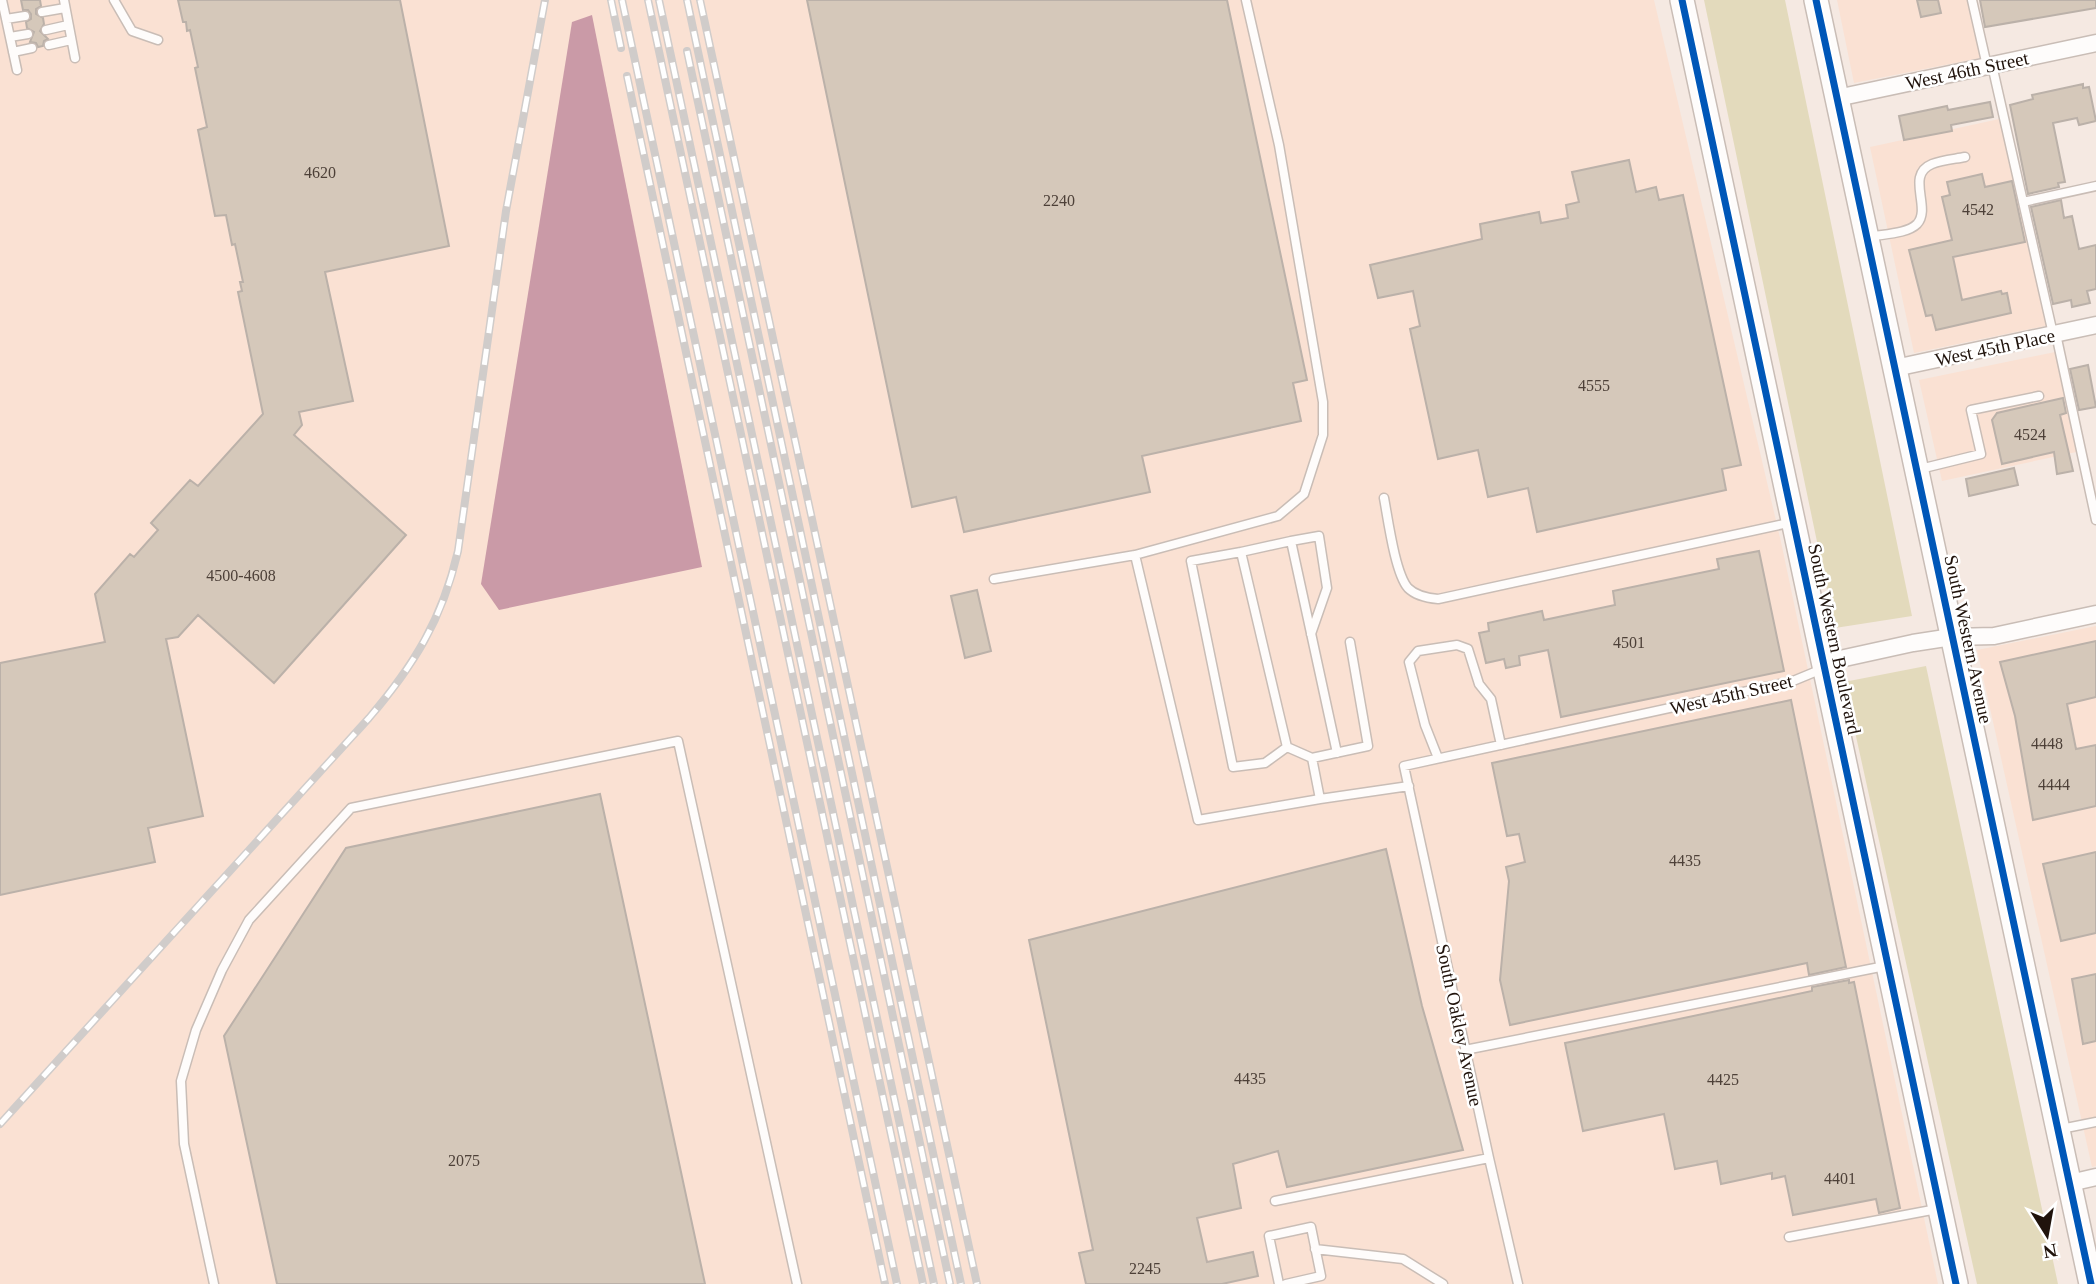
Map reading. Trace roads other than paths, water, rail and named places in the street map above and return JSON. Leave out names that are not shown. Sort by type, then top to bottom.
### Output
[{"type":"main road","name":"South Western Boulevard","points":[[1682,0],[1956,1284]]},
{"type":"main road","name":"South Western Avenue","points":[[1816,0],[2091,1284]]},
{"type":"street","name":"West 46th Street","points":[[1837,98],[2096,43]]},
{"type":"street","name":"West 45th Place","points":[[1895,368],[2096,325]]},
{"type":"street","name":"West 45th Street","points":[[1825,668],[1840,659],[1952,637],[1994,636],[2096,614]]},
{"type":"street","points":[[2070,1183],[2096,1177]]},
{"type":"lane","points":[[2,0],[17,70]]},
{"type":"lane","points":[[114,0],[132,31],[158,40]]},
{"type":"lane","points":[[994,579],[1135,555],[1278,516],[1304,494],[1322,435],[1322,402],[1279,145],[1246,0]]},
{"type":"lane","points":[[1972,0],[2055,334],[2096,520]]},
{"type":"lane","points":[[42,12],[64,4],[75,58]]},
{"type":"lane","points":[[6,19],[25,16]]},
{"type":"lane","points":[[46,30],[68,25]]},
{"type":"lane","points":[[10,37],[28,34]]},
{"type":"lane","points":[[49,45],[71,40]]},
{"type":"lane","points":[[13,52],[32,48]]},
{"type":"lane","points":[[1867,237],[1911,228],[1919,222],[1922,214],[1918,187],[1924,170],[1931,164],[1965,157]]},
{"type":"lane","points":[[2023,202],[2096,186]]},
{"type":"lane","points":[[1917,469],[1981,454],[1971,410],[2039,396]]},
{"type":"lane","points":[[2085,471],[2096,469]]},
{"type":"lane","points":[[1384,498],[1403,580],[1415,594],[1438,600],[1794,522]]},
{"type":"lane","points":[[1287,747],[1265,763],[1233,767],[1191,561],[1319,536],[1326,588],[1311,634]]},
{"type":"lane","points":[[1291,541],[1337,753]]},
{"type":"lane","points":[[1241,552],[1287,747]]},
{"type":"lane","points":[[1135,555],[1198,820],[1409,786]]},
{"type":"lane","points":[[1287,747],[1312,758],[1368,746],[1350,642]]},
{"type":"lane","points":[[1438,758],[1425,725],[1409,662],[1418,651],[1457,645],[1468,649],[1479,684],[1491,699],[1501,745]]},
{"type":"lane","name":"West 45th Street","points":[[1404,766],[1793,681],[1825,668]]},
{"type":"lane","points":[[214,1284],[184,1144],[181,1081],[196,1030],[222,970],[249,920],[351,808],[678,741],[797,1284]]},
{"type":"lane","points":[[1312,758],[1320,799]]},
{"type":"lane","name":"South Oakley Avenue","points":[[1404,766],[1518,1284]]},
{"type":"lane","points":[[1465,1050],[1889,966]]},
{"type":"lane","points":[[2058,1130],[2096,1122]]},
{"type":"lane","points":[[1275,1201],[1489,1157]]},
{"type":"lane","points":[[1789,1237],[1940,1209]]},
{"type":"lane","points":[[1279,1284],[1269,1236],[1311,1227],[1321,1276],[1286,1284]]},
{"type":"lane","points":[[1315,1248],[1403,1259],[1443,1284]]},
{"type":"railway","points":[[0,1124],[369,718],[413,660],[435,620],[458,551],[506,211],[545,0]]},
{"type":"railway","points":[[611,0],[621,48]]},
{"type":"railway","points":[[622,0],[897,1284]]},
{"type":"railway","points":[[648,0],[923,1284]]},
{"type":"railway","points":[[659,0],[934,1284]]},
{"type":"railway","points":[[687,0],[961,1284]]},
{"type":"railway","points":[[700,0],[977,1284]]},
{"type":"railway","points":[[687,51],[950,1284]]},
{"type":"railway","points":[[627,76],[885,1284]]}]
